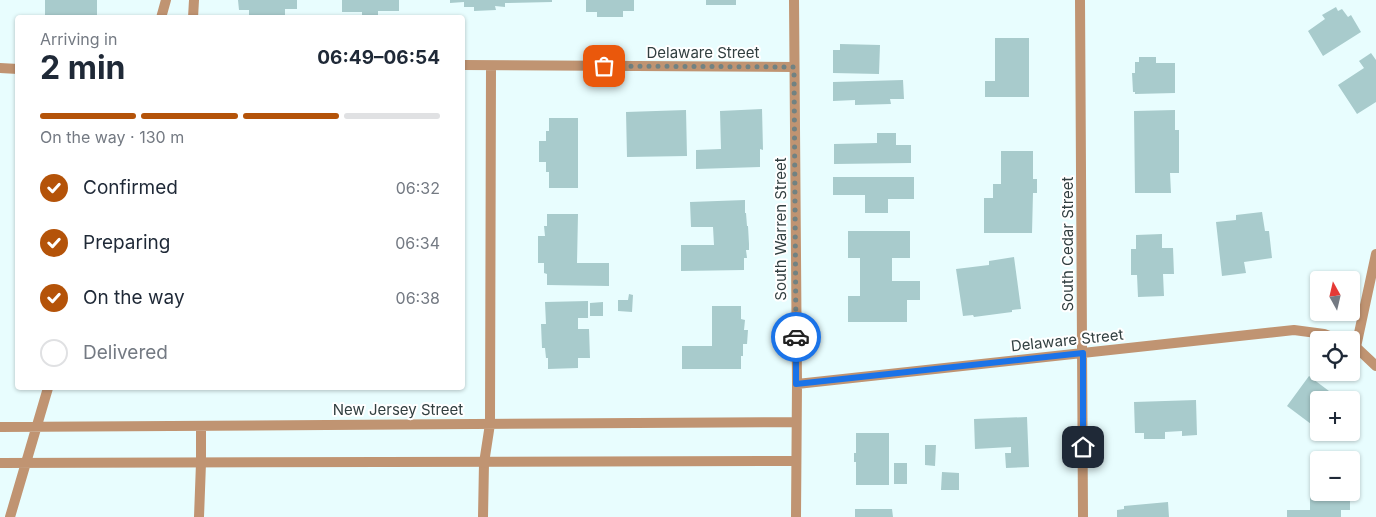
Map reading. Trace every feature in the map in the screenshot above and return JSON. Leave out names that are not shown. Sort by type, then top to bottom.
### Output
[{"type":"street","points":[[162,15],[166,0]]},
{"type":"street","points":[[193,15],[194,0]]},
{"type":"street","name":"South Warren Street","points":[[794,0],[796,517]]},
{"type":"street","name":"South Cedar Street","points":[[1080,0],[1083,517]]},
{"type":"street","name":"Delaware Street","points":[[465,66],[794,67]]},
{"type":"street","points":[[483,517],[484,463],[490,424],[491,66]]},
{"type":"street","points":[[0,68],[15,69]]},
{"type":"street","points":[[1358,331],[1376,254]]},
{"type":"street","name":"Delaware Street","points":[[796,384],[1294,330],[1310,332]]},
{"type":"street","points":[[1360,351],[1376,366]]},
{"type":"street","points":[[10,517],[47,390]]},
{"type":"street","name":"New Jersey Street","points":[[0,427],[796,422]]},
{"type":"street","points":[[199,517],[201,426]]},
{"type":"street","points":[[0,463],[796,461]]},
{"type":"building","points":[[45,0],[97,0],[97,15],[45,15]]},
{"type":"building","points":[[238,0],[297,0],[297,9],[285,9],[285,15],[249,15],[249,10],[239,10]]},
{"type":"building","points":[[342,0],[399,0],[399,11],[378,11],[378,15],[362,15],[362,12],[342,12]]},
{"type":"building","points":[[450,0],[552,0],[552,2],[505,3],[505,7],[495,6],[496,10],[474,11],[474,7],[464,7],[464,2],[450,3]]},
{"type":"building","points":[[586,0],[634,0],[634,11],[623,11],[623,17],[597,17],[597,12],[586,12]]},
{"type":"building","points":[[706,0],[736,0],[736,5],[706,5]]},
{"type":"building","points":[[1336,7],[1338,11],[1342,9],[1348,17],[1351,15],[1361,32],[1323,56],[1308,31],[1325,19],[1322,15]]},
{"type":"building","points":[[995,38],[1029,38],[1029,97],[985,97],[985,81],[995,81]]},
{"type":"building","points":[[840,44],[880,45],[879,74],[833,73],[833,50],[840,50]]},
{"type":"building","points":[[1371,53],[1376,60],[1376,102],[1357,114],[1338,85],[1364,68],[1359,61]]},
{"type":"building","points":[[1139,57],[1156,57],[1156,63],[1175,63],[1175,93],[1135,94],[1133,92],[1132,73],[1135,73],[1135,62],[1139,62]]},
{"type":"building","points":[[903,80],[904,99],[890,99],[891,104],[855,105],[855,100],[833,101],[833,82]]},
{"type":"building","points":[[762,109],[763,150],[760,149],[760,167],[696,169],[696,150],[721,149],[720,111]]},
{"type":"building","points":[[686,110],[687,156],[627,157],[626,112]]},
{"type":"building","points":[[1175,110],[1175,130],[1179,130],[1179,173],[1170,173],[1171,193],[1135,193],[1134,111]]},
{"type":"building","points":[[549,118],[578,118],[578,188],[549,188],[549,172],[546,172],[546,162],[539,162],[539,141],[546,141],[546,131],[549,131]]},
{"type":"building","points":[[877,133],[896,133],[896,145],[911,145],[911,163],[834,164],[834,144],[877,143]]},
{"type":"building","points":[[1001,151],[1033,151],[1033,179],[1037,179],[1037,193],[1033,193],[1032,233],[984,233],[984,198],[993,198],[993,184],[1001,184]]},
{"type":"building","points":[[833,177],[914,177],[914,199],[888,199],[888,213],[865,213],[865,195],[833,195]]},
{"type":"building","points":[[745,200],[749,250],[746,250],[747,258],[744,258],[744,270],[681,271],[681,245],[714,245],[713,227],[691,227],[690,202]]},
{"type":"building","points":[[1262,212],[1265,231],[1269,231],[1272,258],[1244,262],[1246,273],[1222,276],[1216,222],[1236,220],[1236,215]]},
{"type":"building","points":[[547,214],[578,214],[577,263],[609,263],[609,286],[547,285],[544,263],[538,263],[538,236],[545,236],[544,226],[547,226]]},
{"type":"building","points":[[848,231],[910,231],[910,258],[892,258],[892,281],[920,281],[920,300],[907,300],[907,322],[848,322],[848,296],[860,296],[860,258],[848,258]]},
{"type":"building","points":[[1162,234],[1162,248],[1173,248],[1174,274],[1163,274],[1164,296],[1138,297],[1137,275],[1131,275],[1131,249],[1136,249],[1136,235]]},
{"type":"building","points":[[1014,257],[1021,309],[974,317],[973,315],[963,316],[956,269],[989,265],[989,261]]},
{"type":"building","points":[[629,294],[633,295],[632,312],[618,311],[618,300],[628,300]]},
{"type":"building","points":[[588,301],[588,318],[578,318],[578,329],[589,329],[590,358],[578,358],[578,368],[548,369],[548,358],[546,358],[545,348],[542,348],[541,324],[546,324],[545,302]]},
{"type":"building","points":[[603,302],[603,316],[590,316],[590,303]]},
{"type":"building","points":[[712,306],[741,306],[741,319],[745,320],[744,330],[748,330],[747,344],[743,344],[741,369],[682,369],[682,346],[712,346]]},
{"type":"building","points":[[1309,376],[1310,381],[1316,381],[1329,391],[1310,391],[1310,423],[1287,406]]},
{"type":"building","points":[[1196,400],[1197,435],[1182,436],[1182,431],[1165,432],[1165,439],[1144,439],[1144,433],[1135,433],[1134,402]]},
{"type":"building","points":[[1027,417],[1029,467],[1006,468],[1005,453],[1011,453],[1011,447],[975,449],[974,419]]},
{"type":"building","points":[[856,433],[889,433],[889,485],[856,485],[854,453],[856,453]]},
{"type":"building","points":[[925,445],[936,445],[935,466],[925,465]]},
{"type":"building","points":[[894,463],[907,463],[907,484],[894,484]]},
{"type":"building","points":[[942,472],[959,473],[959,490],[941,490]]},
{"type":"building","points":[[1310,501],[1350,501],[1350,510],[1341,510],[1341,517],[1287,517],[1287,510],[1310,510]]},
{"type":"building","points":[[1168,502],[1169,517],[1117,517],[1117,510],[1124,509],[1124,506]]},
{"type":"building","points":[[855,509],[892,509],[893,517],[855,517]]},
{"type":"way so far","points":[[604,66],[794,67],[796,337]]},
{"type":"route","points":[[796,337],[796,384],[1083,353],[1083,447]]}]
